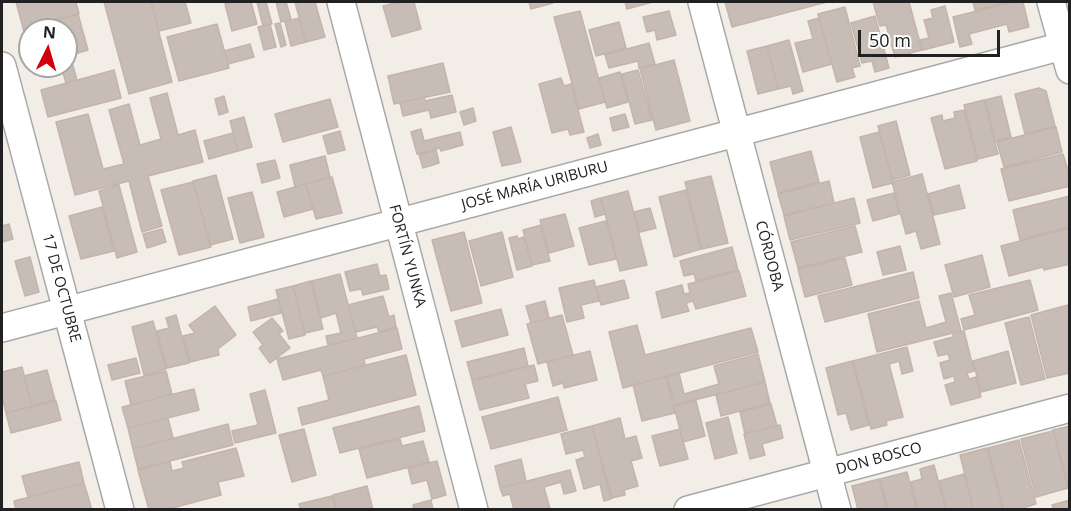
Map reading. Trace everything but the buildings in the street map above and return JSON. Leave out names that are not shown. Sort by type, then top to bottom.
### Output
[{"type":"street","name":"FORTÍN YUNKA","points":[[341,2],[474,510]]},
{"type":"street","name":"CÓRDOBA","points":[[702,2],[837,510]]},
{"type":"street","points":[[1051,2],[1067,53]]},
{"type":"street","name":"JOSÉ MARÍA URIBURU","points":[[2,328],[736,133],[1067,53]]},
{"type":"street","name":"17 DE OCTUBRE","points":[[2,66],[120,510]]},
{"type":"street","name":"DON BOSCO","points":[[688,510],[1070,408]]}]
